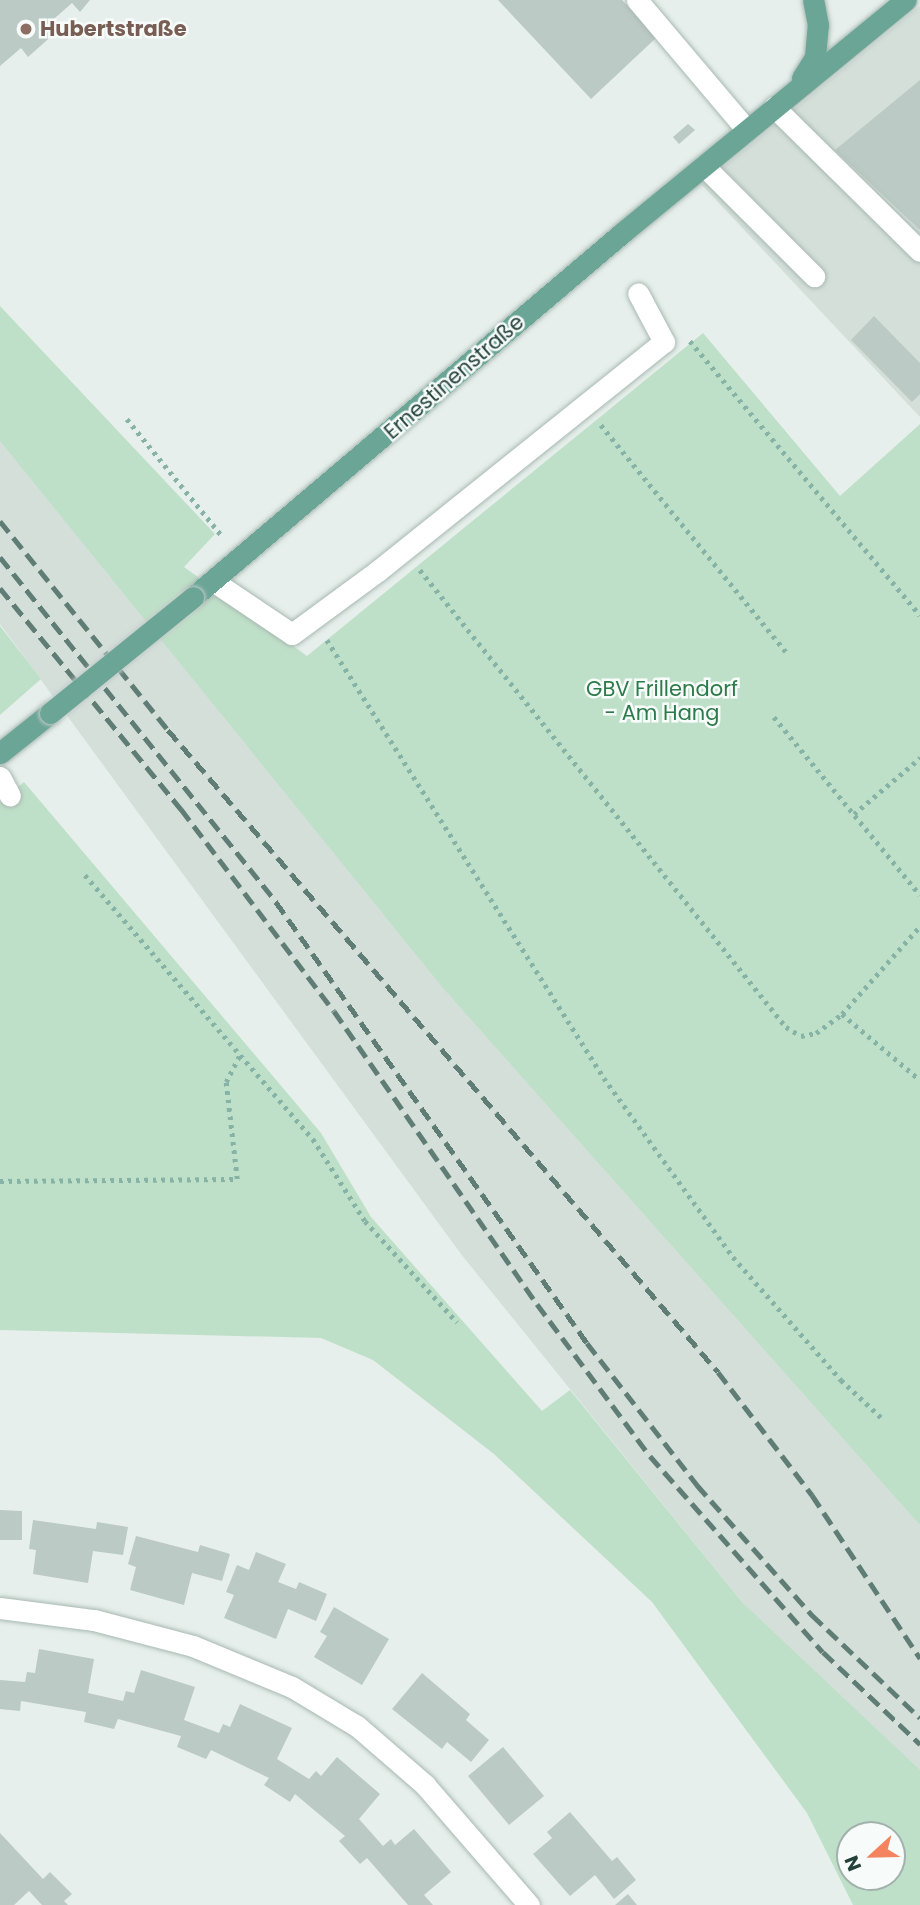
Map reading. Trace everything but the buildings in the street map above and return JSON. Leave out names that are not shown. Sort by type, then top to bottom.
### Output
[{"type":"main road","points":[[795,90],[815,57],[818,25],[813,0]]},
{"type":"main road","name":"Ernestinenstraße","points":[[0,753],[242,559],[774,107],[906,0]]},
{"type":"street","points":[[637,0],[747,130]]},
{"type":"street","points":[[774,107],[920,251]]},
{"type":"street","points":[[704,166],[814,276]]},
{"type":"street","points":[[213,581],[292,634],[404,550],[664,342],[638,293]]},
{"type":"street","points":[[0,777],[10,796]]},
{"type":"street","points":[[0,1608],[94,1620],[192,1646],[292,1687],[357,1726],[425,1785],[529,1905]]},
{"type":"path","points":[[664,342],[684,333],[920,615]]},
{"type":"path","points":[[585,405],[788,653]]},
{"type":"path","points":[[127,419],[242,559]]},
{"type":"path","points":[[404,550],[786,1027],[801,1036],[842,1014],[920,926]]},
{"type":"path","points":[[314,618],[604,1078],[763,1293],[841,1380],[884,1420]]},
{"type":"path","points":[[774,717],[920,895]]},
{"type":"path","points":[[854,814],[920,758]]},
{"type":"path","points":[[85,875],[313,1139],[365,1221],[457,1322]]},
{"type":"path","points":[[842,1014],[920,1080]]},
{"type":"path","points":[[0,1181],[237,1179],[226,1082],[239,1056]]},
{"type":"shaded area","points":[[920,6],[920,417],[702,185]]},
{"type":"shaded area","points":[[0,437],[920,1525],[920,1773],[742,1602],[461,1254],[0,624]]},
{"type":"green space","name":"GBV Frillendorf - Am Hang","points":[[0,306],[215,534],[184,567],[307,656],[703,333],[840,496],[920,424],[920,1525],[443,988],[0,441]]},
{"type":"green space","points":[[0,626],[41,679],[0,715]]},
{"type":"green space","points":[[24,782],[321,1133],[371,1217],[542,1411],[570,1390],[742,1602],[920,1770],[920,1905],[853,1905],[846,1891],[906,1891],[906,1821],[836,1821],[836,1871],[807,1813],[652,1602],[494,1454],[373,1360],[321,1338],[0,1330],[0,802]]},
{"type":"railway","points":[[0,521],[168,730],[718,1372],[812,1495],[920,1658]]},
{"type":"railway","points":[[0,557],[276,902],[587,1343],[697,1485],[812,1615],[920,1718]]},
{"type":"railway","points":[[0,588],[181,809],[334,1011],[537,1304],[650,1456],[823,1652],[920,1744]]},
{"type":"place","name":"Hubertstraße","points":[[26,29]]}]
